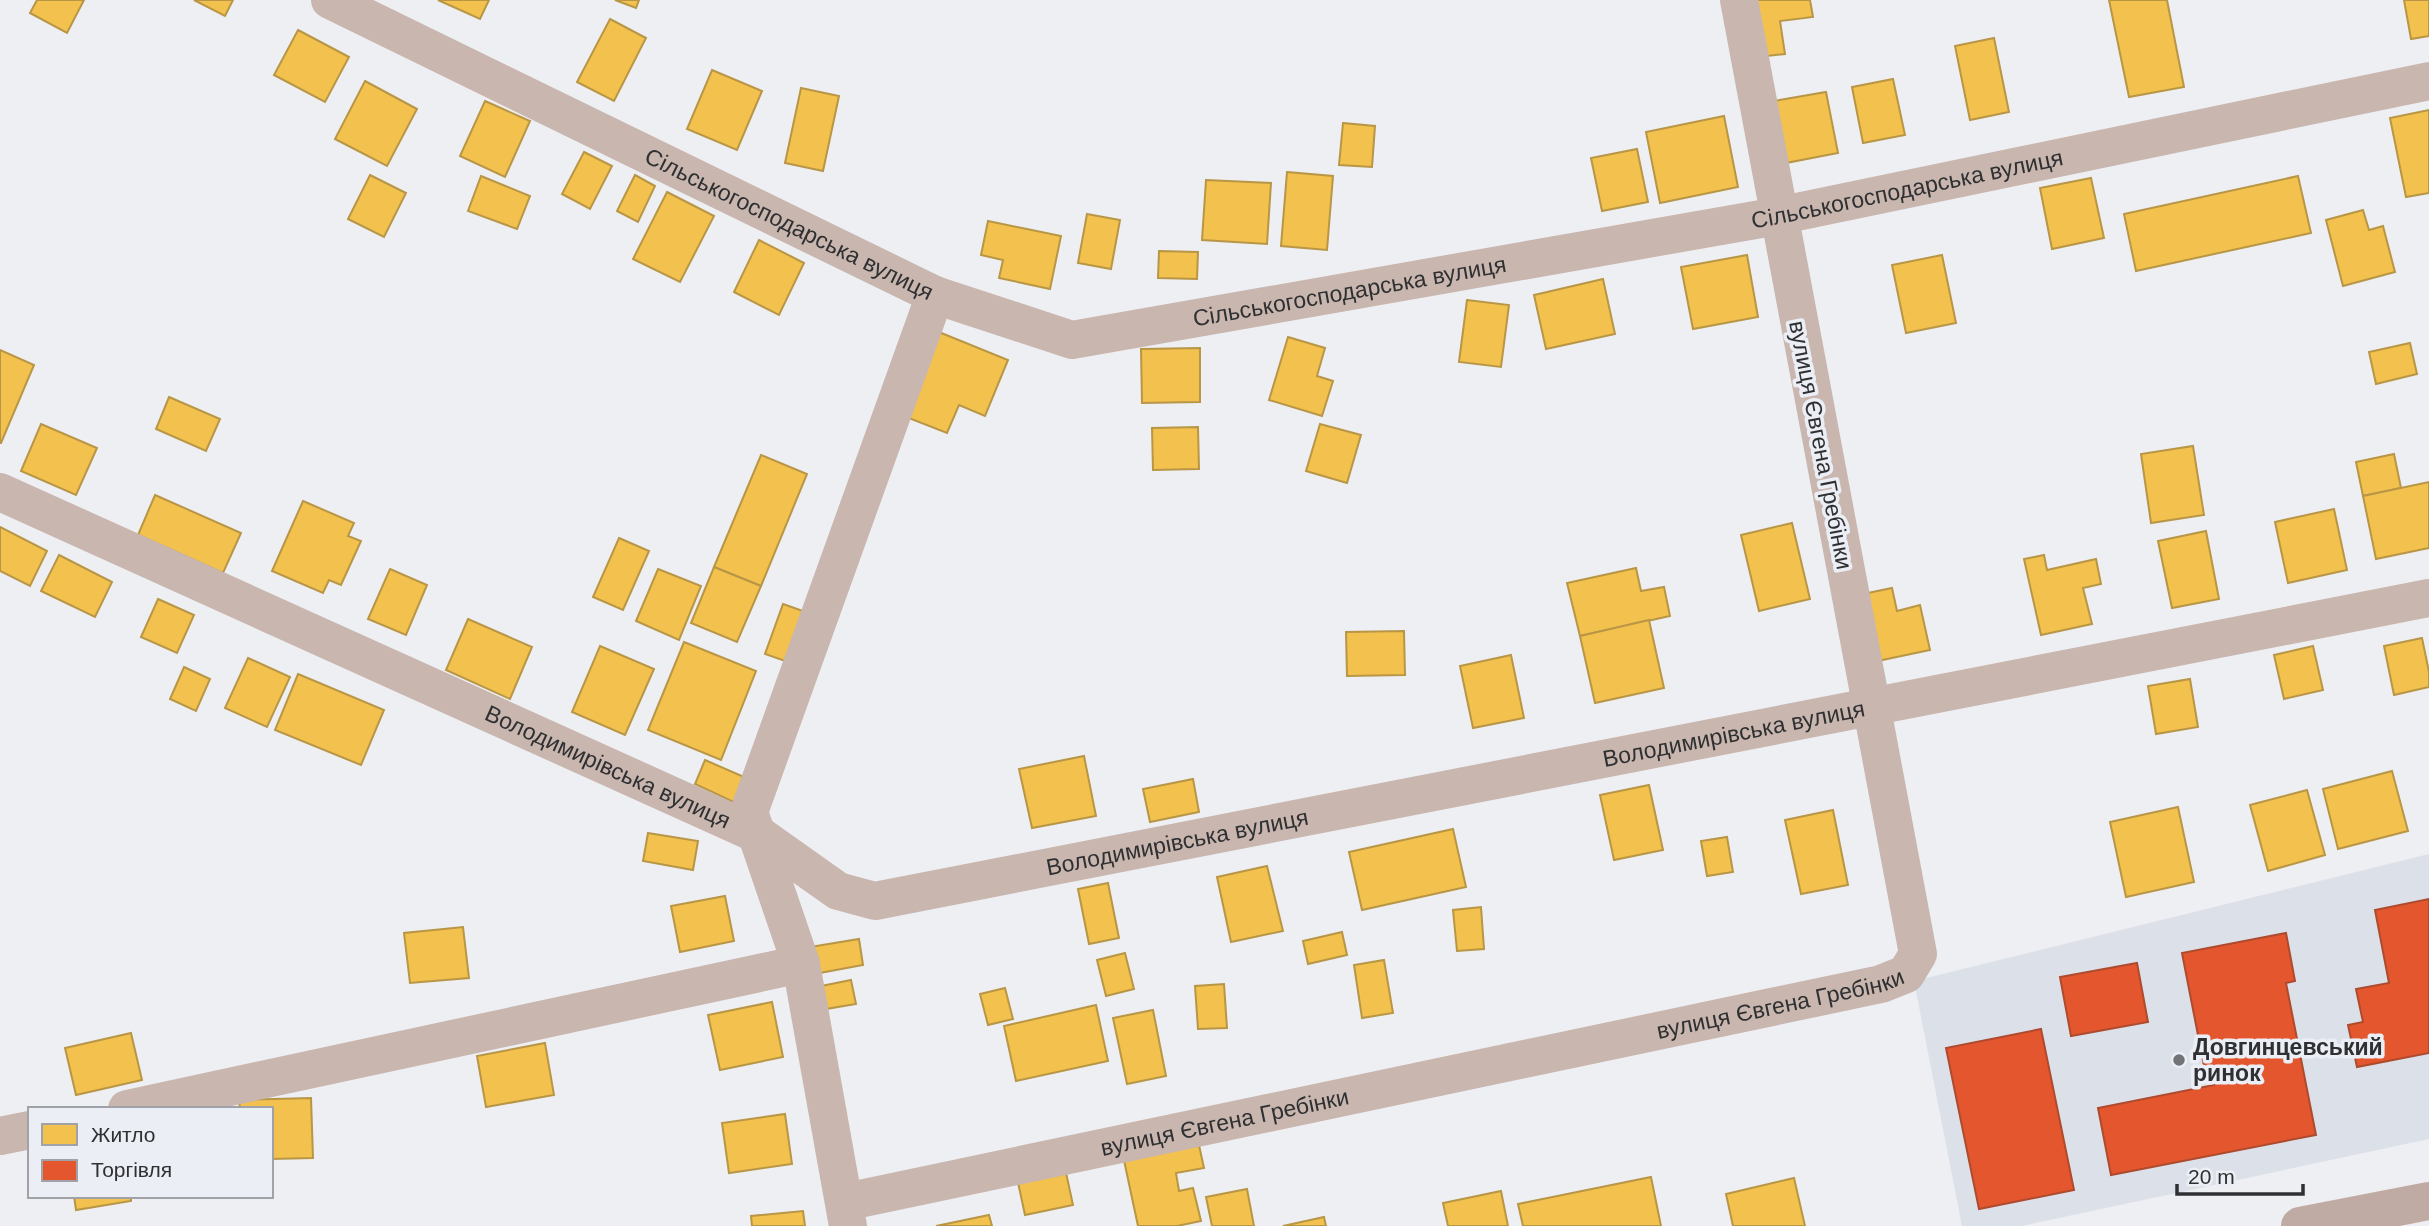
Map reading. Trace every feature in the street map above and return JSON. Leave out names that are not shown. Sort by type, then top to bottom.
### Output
[{"type":"main road","points":[[2300,1226],[2429,1201]]},
{"type":"street","name":"Сільськогосподарська вулиця","points":[[330,0],[936,295],[1072,340],[1778,216],[2429,81]]},
{"type":"street","name":"вулиця Євгена Гребінки","points":[[846,1214],[1867,987],[1906,974],[1918,954],[1739,0]]},
{"type":"street","points":[[846,1214],[801,964],[749,812],[936,295]]},
{"type":"street","name":"Володимирівська вулиця","points":[[0,492],[759,835],[838,891],[875,901],[2429,598]]},
{"type":"street","points":[[136,1107],[801,964]]},
{"type":"street","points":[[0,1136],[28,1130]]},
{"type":"shaded area","name":"Довгинцевський ринок","points":[[2429,854],[2429,1139],[2022,1226],[1962,1226],[1914,981]]},
{"type":"building: Житло","points":[[37,0],[84,0],[67,33],[30,13]]},
{"type":"building: Житло","points":[[194,0],[233,0],[225,16]]},
{"type":"building: Житло","points":[[438,0],[489,0],[480,19]]},
{"type":"building: Житло","points":[[615,0],[639,0],[636,8]]},
{"type":"building: Житло","points":[[1749,0],[1810,0],[1813,17],[1780,21],[1785,54],[1758,57]]},
{"type":"building: Житло","points":[[2109,0],[2167,0],[2184,87],[2129,97]]},
{"type":"building: Житло","points":[[2404,0],[2429,0],[2429,36],[2411,39]]},
{"type":"building: Житло","points":[[610,19],[646,38],[614,101],[577,82]]},
{"type":"building: Житло","points":[[298,30],[349,57],[325,102],[274,75]]},
{"type":"building: Житло","points":[[1994,38],[2009,112],[1970,120],[1955,46]]},
{"type":"building: Житло","points":[[712,70],[762,91],[737,150],[687,129]]},
{"type":"building: Житло","points":[[1893,79],[1905,135],[1863,143],[1852,87]]},
{"type":"building: Житло","points":[[365,81],[417,109],[387,166],[335,139]]},
{"type":"building: Житло","points":[[801,88],[839,96],[823,171],[785,163]]},
{"type":"building: Житло","points":[[1826,92],[1838,153],[1786,163],[1774,101]]},
{"type":"building: Житло","points":[[485,101],[530,121],[505,177],[460,156]]},
{"type":"building: Житло","points":[[2429,110],[2429,193],[2406,197],[2390,118]]},
{"type":"building: Житло","points":[[1724,116],[1738,187],[1660,203],[1646,132]]},
{"type":"building: Житло","points":[[1343,123],[1375,126],[1372,167],[1339,165]]},
{"type":"building: Житло","points":[[1637,149],[1648,202],[1602,211],[1591,158]]},
{"type":"building: Житло","points":[[584,152],[612,166],[590,209],[562,194]]},
{"type":"building: Житло","points":[[1287,172],[1333,176],[1327,250],[1281,246]]},
{"type":"building: Житло","points":[[370,175],[406,193],[384,237],[348,219]]},
{"type":"building: Житло","points":[[635,175],[655,186],[638,222],[617,211]]},
{"type":"building: Житло","points":[[481,176],[530,196],[517,229],[468,211]]},
{"type":"building: Житло","points":[[2298,176],[2311,233],[2136,271],[2124,214]]},
{"type":"building: Житло","points":[[2091,178],[2104,238],[2052,249],[2040,188]]},
{"type":"building: Житло","points":[[1206,180],[1271,183],[1267,244],[1202,240]]},
{"type":"building: Житло","points":[[667,192],[714,216],[680,282],[633,259]]},
{"type":"building: Житло","points":[[2363,210],[2369,230],[2383,226],[2395,272],[2343,286],[2326,220]]},
{"type":"building: Житло","points":[[1087,214],[1120,220],[1111,269],[1078,263]]},
{"type":"building: Житло","points":[[988,221],[1061,236],[1050,289],[999,278],[1003,260],[981,255]]},
{"type":"building: Житло","points":[[759,240],[804,263],[779,315],[734,292]]},
{"type":"building: Житло","points":[[1159,251],[1198,252],[1197,279],[1158,278]]},
{"type":"building: Житло","points":[[1747,255],[1758,317],[1693,329],[1681,267]]},
{"type":"building: Житло","points":[[1942,255],[1956,323],[1906,333],[1892,265]]},
{"type":"building: Житло","points":[[1603,279],[1615,334],[1546,349],[1534,295]]},
{"type":"building: Житло","points":[[1467,300],[1509,305],[1501,367],[1459,362]]},
{"type":"building: Житло","points":[[929,328],[1008,360],[985,416],[959,405],[947,433],[906,417]]},
{"type":"building: Житло","points":[[1288,337],[1325,348],[1317,376],[1333,381],[1322,416],[1269,400]]},
{"type":"building: Житло","points":[[2410,343],[2417,374],[2376,384],[2369,352]]},
{"type":"building: Житло","points":[[1200,348],[1200,402],[1142,403],[1141,349]]},
{"type":"building: Житло","points":[[0,350],[34,365],[1,443],[0,443]]},
{"type":"building: Житло","points":[[169,397],[220,419],[206,451],[156,429]]},
{"type":"building: Житло","points":[[41,424],[97,448],[76,495],[21,471]]},
{"type":"building: Житло","points":[[1320,424],[1361,435],[1347,483],[1306,471]]},
{"type":"building: Житло","points":[[1198,427],[1199,469],[1153,470],[1152,428]]},
{"type":"building: Житло","points":[[2193,446],[2204,515],[2151,523],[2141,454]]},
{"type":"building: Житло","points":[[2394,454],[2401,488],[2363,496],[2356,462]]},
{"type":"building: Житло","points":[[761,455],[807,474],[761,586],[714,567]]},
{"type":"building: Житло","points":[[2429,482],[2429,548],[2376,559],[2363,496]]},
{"type":"building: Житло","points":[[155,495],[241,533],[223,573],[138,535]]},
{"type":"building: Житло","points":[[303,501],[354,523],[348,536],[361,541],[341,585],[329,580],[323,593],[272,571]]},
{"type":"building: Житло","points":[[2334,509],[2347,570],[2288,583],[2275,522]]},
{"type":"building: Житло","points":[[1792,523],[1810,599],[1759,611],[1741,535]]},
{"type":"building: Житло","points":[[0,527],[47,551],[30,586],[0,571]]},
{"type":"building: Житло","points":[[2206,531],[2219,599],[2172,608],[2158,541]]},
{"type":"building: Житло","points":[[619,538],[649,551],[623,610],[593,597]]},
{"type":"building: Житло","points":[[59,555],[112,582],[95,617],[41,591]]},
{"type":"building: Житло","points":[[2044,555],[2047,570],[2096,559],[2101,584],[2083,588],[2092,624],[2041,635],[2024,559]]},
{"type":"building: Житло","points":[[714,567],[761,586],[737,642],[691,623]]},
{"type":"building: Житло","points":[[1636,568],[1641,591],[1664,587],[1670,616],[1580,636],[1567,583]]},
{"type":"building: Житло","points":[[390,569],[427,585],[406,635],[368,619]]},
{"type":"building: Житло","points":[[658,569],[701,586],[679,640],[636,621]]},
{"type":"building: Житло","points":[[1892,588],[1897,611],[1920,605],[1930,650],[1873,662],[1858,595]]},
{"type":"building: Житло","points":[[158,599],[194,615],[177,653],[141,637]]},
{"type":"building: Житло","points":[[783,604],[806,612],[788,662],[765,654]]},
{"type":"building: Житло","points":[[468,619],[532,647],[510,699],[446,670]]},
{"type":"building: Житло","points":[[1649,620],[1664,688],[1595,703],[1580,636]]},
{"type":"building: Житло","points":[[1404,631],[1405,675],[1347,676],[1346,632]]},
{"type":"building: Житло","points":[[2422,638],[2429,672],[2429,687],[2394,695],[2384,646]]},
{"type":"building: Житло","points":[[684,642],[756,671],[721,760],[648,730]]},
{"type":"building: Житло","points":[[600,646],[654,669],[625,735],[572,712]]},
{"type":"building: Житло","points":[[2313,646],[2323,690],[2284,699],[2274,655]]},
{"type":"building: Житло","points":[[1511,655],[1524,718],[1473,728],[1460,666]]},
{"type":"building: Житло","points":[[248,658],[290,677],[267,727],[225,708]]},
{"type":"building: Житло","points":[[184,667],[210,679],[196,711],[170,699]]},
{"type":"building: Житло","points":[[298,674],[384,710],[361,765],[275,730]]},
{"type":"building: Житло","points":[[2190,679],[2198,727],[2156,734],[2148,686]]},
{"type":"building: Житло","points":[[1084,756],[1096,816],[1032,828],[1019,769]]},
{"type":"building: Житло","points":[[705,760],[751,780],[740,805],[695,784]]},
{"type":"building: Житло","points":[[2392,771],[2408,831],[2338,849],[2323,789]]},
{"type":"building: Житло","points":[[1193,779],[1199,812],[1150,822],[1143,789]]},
{"type":"building: Житло","points":[[1649,785],[1663,850],[1614,860],[1600,795]]},
{"type":"building: Житло","points":[[2307,790],[2325,855],[2268,871],[2250,805]]},
{"type":"building: Житло","points":[[2178,807],[2194,882],[2126,897],[2110,822]]},
{"type":"building: Житло","points":[[1833,810],[1848,885],[1801,894],[1785,820]]},
{"type":"building: Житло","points":[[1453,829],[1466,887],[1362,910],[1349,852]]},
{"type":"building: Житло","points":[[648,833],[698,841],[693,870],[643,861]]},
{"type":"building: Житло","points":[[1727,837],[1733,872],[1707,876],[1701,841]]},
{"type":"building: Житло","points":[[1267,866],[1283,931],[1231,942],[1217,877]]},
{"type":"building: Житло","points":[[1108,883],[1119,938],[1089,944],[1078,889]]},
{"type":"building: Житло","points":[[725,896],[734,941],[680,952],[671,906]]},
{"type":"building: Житло","points":[[1481,907],[1484,949],[1457,951],[1453,910]]},
{"type":"building: Житло","points":[[463,927],[469,978],[410,983],[404,933]]},
{"type":"building: Житло","points":[[1342,932],[1347,955],[1308,964],[1303,941]]},
{"type":"building: Житло","points":[[859,939],[863,965],[809,975],[804,948]]},
{"type":"building: Житло","points":[[1125,953],[1134,989],[1106,996],[1097,960]]},
{"type":"building: Житло","points":[[1384,960],[1393,1013],[1362,1018],[1354,965]]},
{"type":"building: Житло","points":[[851,980],[856,1004],[826,1009],[821,986]]},
{"type":"building: Житло","points":[[1224,984],[1227,1028],[1198,1029],[1195,986]]},
{"type":"building: Житло","points":[[1005,988],[1013,1019],[988,1025],[980,994]]},
{"type":"building: Житло","points":[[772,1002],[783,1057],[720,1070],[708,1015]]},
{"type":"building: Житло","points":[[1096,1005],[1108,1061],[1016,1081],[1004,1026]]},
{"type":"building: Житло","points":[[1153,1010],[1166,1076],[1127,1084],[1113,1018]]},
{"type":"building: Житло","points":[[131,1033],[142,1080],[76,1095],[65,1048]]},
{"type":"building: Житло","points":[[545,1043],[554,1095],[486,1107],[477,1056]]},
{"type":"building: Житло","points":[[311,1098],[313,1158],[273,1159],[273,1107],[240,1107],[239,1100]]},
{"type":"building: Житло","points":[[785,1114],[792,1164],[729,1173],[722,1123]]},
{"type":"building: Житло","points":[[1197,1136],[1204,1168],[1176,1173],[1179,1191],[1193,1188],[1201,1221],[1177,1226],[1138,1226],[1122,1151]]},
{"type":"building: Житло","points":[[1065,1168],[1073,1205],[1025,1215],[1017,1178]]},
{"type":"building: Житло","points":[[1651,1177],[1661,1226],[1523,1226],[1518,1204]]},
{"type":"building: Житло","points":[[1794,1178],[1805,1226],[1733,1226],[1726,1194]]},
{"type":"building: Житло","points":[[1247,1189],[1254,1226],[1212,1226],[1206,1197]]},
{"type":"building: Житло","points":[[1501,1191],[1508,1226],[1448,1226],[1443,1203]]},
{"type":"building: Житло","points":[[74,1198],[131,1198],[131,1201],[76,1210]]},
{"type":"building: Житло","points":[[803,1211],[805,1226],[752,1226],[751,1216]]},
{"type":"building: Житло","points":[[989,1215],[992,1226],[936,1226]]},
{"type":"building: Житло","points":[[1324,1217],[1326,1226],[1283,1226]]},
{"type":"building: Торгівля","points":[[2429,899],[2429,1053],[2357,1067],[2348,1025],[2363,1022],[2356,989],[2389,983],[2375,910]]},
{"type":"building: Торгівля","points":[[2286,933],[2295,981],[2286,983],[2316,1135],[2111,1175],[2098,1108],[2214,1085],[2211,1071],[2205,1071],[2182,953]]},
{"type":"building: Торгівля","points":[[2137,963],[2148,1022],[2071,1036],[2060,977]]},
{"type":"building: Торгівля","points":[[2041,1029],[2074,1190],[1979,1209],[1946,1048]]},
{"type":"place","name":"Довгинцевський ринок","points":[[2179,1060]]}]
